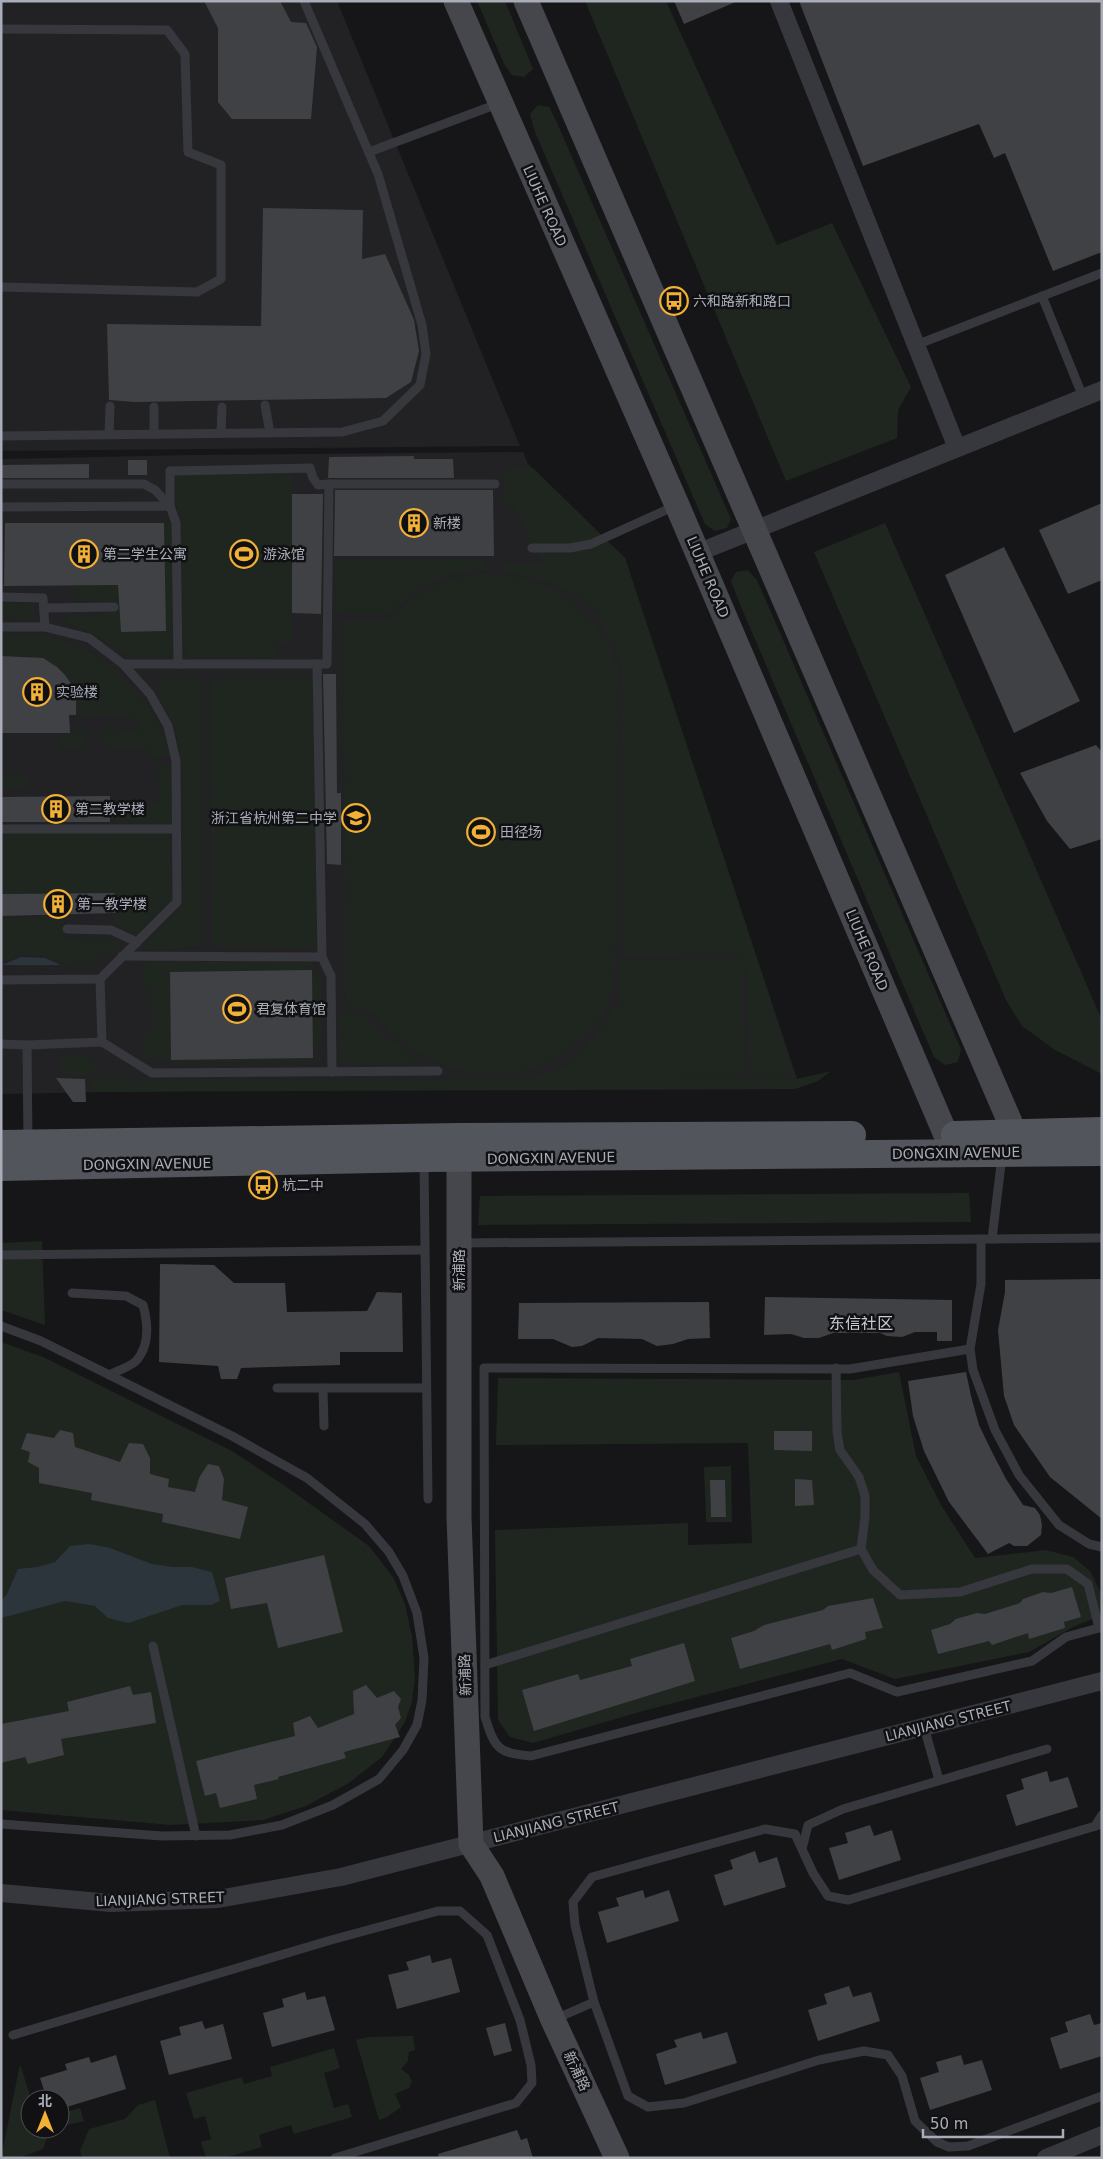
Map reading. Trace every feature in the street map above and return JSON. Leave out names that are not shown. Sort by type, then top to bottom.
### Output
[{"type":"main road","name":"LIUHE ROAD","points":[[456,1],[677,505],[952,1144]]},
{"type":"main road","points":[[526,1],[753,530],[1013,1146]]},
{"type":"main road","name":"DONGXIN AVENUE","points":[[1013,1146],[1102,1131]]},
{"type":"main road","name":"DONGXIN AVENUE","points":[[14,1144],[460,1137],[952,1144],[1102,1152]]},
{"type":"main road","name":"DONGXIN AVENUE","points":[[1,1167],[424,1158],[459,1159],[952,1144]]},
{"type":"main road","name":"新浦路","points":[[459,1159],[459,1517],[471,1844],[492,1876],[553,2020],[618,2158]]},
{"type":"street","points":[[779,1],[957,448]]},
{"type":"street","points":[[697,553],[1102,390]]},
{"type":"street","name":"LIANJIANG STREET","points":[[2,1895],[111,1903],[218,1899],[341,1877],[1102,1681]]},
{"type":"street","points":[[1046,2158],[1102,2136]]},
{"type":"lane","points":[[1,436],[342,432],[383,421],[420,385],[426,354],[422,325],[378,174],[304,1]]},
{"type":"lane","points":[[1,29],[167,30],[185,54],[188,152],[222,165],[222,279],[197,292],[1,287]]},
{"type":"lane","points":[[369,152],[500,103]]},
{"type":"lane","points":[[916,345],[1102,273]]},
{"type":"lane","points":[[1042,296],[1083,397]]},
{"type":"lane","points":[[265,405],[270,433]]},
{"type":"lane","points":[[109,434],[110,406]]},
{"type":"lane","points":[[154,407],[154,434]]},
{"type":"lane","points":[[222,407],[222,433]]},
{"type":"lane","points":[[178,664],[176,522],[170,506],[170,471],[310,468],[313,478],[318,485],[495,484]]},
{"type":"lane","points":[[1,484],[144,484],[155,490],[170,506]]},
{"type":"lane","points":[[124,664],[327,664],[329,484]]},
{"type":"lane","points":[[532,548],[570,548],[591,544],[677,505]]},
{"type":"lane","points":[[1,507],[170,506]]},
{"type":"lane","points":[[1,597],[43,598],[45,627]]},
{"type":"lane","points":[[44,608],[114,608]]},
{"type":"lane","points":[[1,627],[45,627],[89,638],[124,664],[150,694],[168,726],[176,761],[177,902],[100,979],[102,1042]]},
{"type":"lane","points":[[316,664],[322,957],[330,976],[332,1072]]},
{"type":"lane","points":[[1,829],[176,829]]},
{"type":"lane","points":[[67,929],[111,930],[137,942]]},
{"type":"lane","points":[[122,956],[322,957]]},
{"type":"lane","points":[[1,980],[100,979]]},
{"type":"lane","points":[[1,1044],[27,1045],[102,1042],[152,1073],[438,1071]]},
{"type":"lane","points":[[14,1144],[27,1045]]},
{"type":"lane","points":[[992,1239],[1013,1146]]},
{"type":"lane","points":[[424,1158],[428,1498]]},
{"type":"lane","points":[[459,1243],[1102,1238]]},
{"type":"lane","points":[[981,1239],[981,1284],[970,1349],[973,1370],[995,1430],[1019,1475],[1059,1525],[1089,1544],[1102,1547]]},
{"type":"lane","points":[[1,1255],[424,1250]]},
{"type":"lane","points":[[72,1293],[126,1296],[143,1305],[147,1321],[147,1338],[137,1360],[109,1375]]},
{"type":"lane","points":[[1,1326],[41,1341],[232,1436],[307,1478],[365,1524],[389,1552],[403,1576],[417,1613],[424,1658],[422,1700],[417,1725],[403,1750],[379,1779],[334,1805],[282,1825],[230,1835],[162,1836],[1,1824]]},
{"type":"lane","points":[[836,1368],[840,1450],[859,1477],[865,1496],[865,1517],[861,1549],[874,1570],[900,1595],[960,1592],[1032,1569],[1067,1569],[1088,1584],[1100,1627],[1066,1637],[1032,1661],[897,1692],[850,1674],[531,1756],[508,1754],[492,1740],[485,1717],[484,1368],[836,1368],[850,1369],[970,1349]]},
{"type":"lane","points":[[277,1388],[426,1388]]},
{"type":"lane","points":[[323,1388],[324,1426]]},
{"type":"lane","points":[[485,1665],[861,1549]]},
{"type":"lane","points":[[153,1646],[196,1836]]},
{"type":"lane","points":[[924,1727],[939,1780]]},
{"type":"lane","points":[[802,1850],[808,1825],[843,1809],[1047,1749]]},
{"type":"lane","points":[[1102,1815],[1098,1825],[848,1900],[828,1896],[813,1873],[795,1834],[765,1829],[592,1878],[573,1902],[575,1925],[594,2002],[628,2096],[648,2107],[684,2103],[820,2060],[864,2052],[888,2055],[902,2076],[915,2121],[936,2142],[950,2147],[968,2146],[1102,2096]]},
{"type":"lane","points":[[13,2035],[331,1940],[438,1911],[460,1911],[487,1935],[520,2020],[531,2065],[532,2083],[516,2103],[335,2158]]},
{"type":"lane","points":[[553,2020],[594,2002]]},
{"type":"shaded area","points":[[1,1],[337,1],[520,446],[1,451]]},
{"type":"shaded area","points":[[477,1],[505,1],[533,69],[524,77],[512,75],[504,64]]},
{"type":"shaded area","points":[[585,1],[666,1],[777,245],[832,223],[911,387],[898,410],[897,438],[786,481]]},
{"type":"shaded area","points":[[538,105],[549,107],[557,123],[731,519],[727,528],[715,531],[705,524],[535,132],[530,114]]},
{"type":"shaded area","name":"浙江省杭州第二中学","points":[[523,452],[528,464],[625,558],[797,1079],[1,1094],[1,459]]},
{"type":"shaded area","name":"游泳馆","points":[[292,468],[292,643],[277,643],[277,658],[191,657],[186,654],[182,641],[181,520],[175,502],[176,474]]},
{"type":"shaded area","points":[[505,469],[534,469],[625,558],[796,1077],[750,1076],[747,972],[743,964],[745,1077],[619,1079],[797,1079],[831,1071],[818,1081],[795,1089],[91,1092],[90,1080],[528,1080],[563,1067],[580,1053],[596,1035],[620,998],[621,960],[741,958],[739,955],[623,955],[622,670],[608,634],[584,603],[563,588],[549,582],[503,571],[503,564],[543,564],[513,504],[505,505]]},
{"type":"shaded area","points":[[164,523],[172,523],[173,657],[125,655],[93,633],[68,624],[67,615],[101,616],[102,600],[72,599],[71,586],[128,585],[119,605],[121,632],[166,631]]},
{"type":"shaded area","points":[[885,523],[1102,1020],[1102,1074],[1055,1050],[1022,1026],[1006,1000],[814,552]]},
{"type":"shaded area","points":[[336,560],[482,560],[488,571],[456,573],[426,584],[386,615],[336,614]]},
{"type":"shaded area","points":[[748,570],[757,580],[961,1049],[958,1062],[945,1065],[934,1057],[739,602],[731,581],[736,572]]},
{"type":"shaded area","name":"田径场","points":[[496,574],[523,578],[558,592],[574,603],[600,630],[609,646],[618,675],[615,977],[611,995],[595,1025],[582,1039],[557,1058],[530,1070],[501,1074],[472,1073],[444,1065],[417,1052],[393,1034],[373,1011],[345,1011],[344,621],[386,621],[405,604],[424,591],[445,581],[470,575]]},
{"type":"shaded area","points":[[1,603],[34,604],[35,619],[1,618]]},
{"type":"shaded area","points":[[30,635],[48,637],[70,643],[90,652],[109,664],[126,679],[153,716],[171,757],[152,757],[149,749],[114,749],[104,741],[104,729],[142,731],[138,723],[130,717],[76,715],[70,683],[64,673],[56,665],[45,660],[18,656],[1,656],[1,636]]},
{"type":"shaded area","points":[[313,677],[317,948],[212,947],[210,679]]},
{"type":"shaded area","points":[[160,680],[201,680],[201,947],[147,950],[147,942],[183,905],[182,762],[174,727],[161,699]]},
{"type":"shaded area","points":[[73,729],[87,730],[86,749],[60,749],[61,735],[73,735]]},
{"type":"shaded area","points":[[172,765],[172,823],[117,823],[117,805],[159,805],[157,766]]},
{"type":"shaded area","points":[[1,774],[27,774],[27,784],[25,788],[1,788]]},
{"type":"shaded area","points":[[1,833],[170,834],[172,898],[135,936],[127,930],[115,926],[115,893],[1,894]]},
{"type":"shaded area","points":[[63,917],[63,938],[112,937],[120,940],[120,949],[117,953],[105,954],[91,966],[68,966],[46,956],[20,955],[1,962],[1,918]]},
{"type":"shaded area","points":[[21,957],[45,958],[61,965],[2,965]]},
{"type":"shaded area","name":"君复体育馆","points":[[144,962],[312,962],[313,974],[321,975],[322,1046],[314,1048],[313,1063],[159,1062],[158,1057],[143,1058],[143,1031],[153,1031],[151,987],[144,986]]},
{"type":"shaded area","points":[[340,1015],[366,1015],[384,1034],[420,1060],[420,1064],[339,1063]]},
{"type":"shaded area","points":[[62,1056],[86,1056],[93,1061],[100,1074],[62,1074]]},
{"type":"shaded area","points":[[969,1193],[971,1222],[478,1225],[480,1196]]},
{"type":"shaded area","points":[[42,1241],[45,1325],[1,1310],[1,1243]]},
{"type":"shaded area","points":[[1,1342],[43,1357],[232,1451],[369,1546],[393,1577],[405,1604],[412,1637],[415,1677],[412,1702],[405,1722],[382,1757],[349,1783],[306,1806],[263,1820],[170,1825],[1,1810]]},
{"type":"shaded area","points":[[899,1372],[916,1456],[941,1505],[975,1558],[1046,1550],[1073,1557],[1090,1571],[1102,1595],[1102,1615],[1075,1626],[1029,1652],[895,1679],[842,1659],[643,1711],[533,1743],[510,1737],[498,1720],[495,1530],[688,1523],[688,1545],[752,1543],[748,1443],[496,1445],[498,1378],[854,1380]]},
{"type":"shaded area","points":[[731,1466],[732,1522],[706,1522],[704,1467]]},
{"type":"shaded area","points":[[90,1544],[110,1548],[152,1564],[192,1567],[212,1572],[220,1601],[211,1605],[182,1605],[128,1623],[108,1618],[95,1606],[65,1601],[1,1618],[1,1601],[7,1594],[18,1569],[38,1567],[55,1562],[70,1546]]},
{"type":"shaded area","points":[[413,2036],[415,2050],[409,2052],[408,2061],[401,2069],[409,2075],[412,2081],[409,2088],[395,2094],[401,2107],[379,2120],[356,2040],[369,2037]]},
{"type":"shaded area","points":[[334,2048],[340,2068],[324,2073],[334,2108],[348,2104],[352,2117],[294,2134],[291,2125],[259,2135],[262,2147],[224,2158],[206,2158],[201,2142],[211,2139],[205,2116],[194,2119],[186,2093],[242,2077],[244,2084],[272,2076],[270,2067]]},
{"type":"shaded area","points":[[20,2064],[28,2089],[20,2089],[20,2139],[47,2139],[43,2149],[19,2158],[1,2158]]},
{"type":"shaded area","points":[[155,2100],[170,2158],[82,2158],[80,2151],[89,2129],[125,2119],[138,2105]]},
{"type":"shaded area","points":[[80,2108],[84,2121],[70,2124],[70,2111]]},
{"type":"building","points":[[204,1],[280,1],[291,22],[306,23],[317,47],[311,119],[232,119],[218,102],[218,28]]},
{"type":"building","points":[[674,1],[738,1],[684,24]]},
{"type":"building","points":[[799,1],[1102,1],[1102,252],[1053,271],[1005,153],[994,158],[979,124],[863,166]]},
{"type":"building","points":[[263,208],[363,210],[362,259],[385,254],[414,320],[419,351],[411,382],[386,398],[135,402],[109,400],[107,324],[261,326]]},
{"type":"building","points":[[414,456],[414,459],[453,459],[454,478],[328,478],[329,457]]},
{"type":"building","points":[[128,460],[147,460],[147,475],[128,475]]},
{"type":"building","points":[[89,464],[89,478],[1,478],[1,465]]},
{"type":"building","name":"新楼","points":[[335,490],[493,490],[494,556],[334,556]]},
{"type":"building","points":[[292,494],[323,494],[321,614],[292,613]]},
{"type":"building","points":[[1102,503],[1102,580],[1068,594],[1039,530]]},
{"type":"building","name":"第二学生公寓","points":[[5,523],[164,523],[166,631],[121,632],[118,585],[4,586]]},
{"type":"building","points":[[1004,547],[1080,701],[1014,733],[945,575]]},
{"type":"building","name":"实验楼","points":[[1,656],[43,658],[65,675],[72,685],[76,699],[76,715],[69,715],[70,733],[1,733]]},
{"type":"building","points":[[323,674],[336,674],[337,793],[341,793],[341,865],[327,864]]},
{"type":"building","points":[[1096,745],[1102,752],[1102,839],[1070,849],[1047,821],[1020,773]]},
{"type":"building","name":"第二教学楼","points":[[110,796],[110,822],[1,822],[1,797]]},
{"type":"building","name":"第一教学楼","points":[[115,893],[115,913],[1,916],[1,894]]},
{"type":"building","name":"君复体育馆","points":[[312,970],[313,1058],[171,1060],[170,972]]},
{"type":"building","points":[[56,1078],[85,1079],[86,1102],[73,1102]]},
{"type":"building","points":[[160,1264],[214,1265],[234,1283],[285,1283],[287,1312],[367,1311],[377,1292],[402,1293],[403,1352],[340,1352],[340,1365],[241,1368],[237,1379],[221,1379],[218,1366],[159,1362]]},
{"type":"building","points":[[1102,1279],[1102,1519],[1050,1477],[1014,1425],[1004,1396],[998,1330],[1005,1292],[1005,1280]]},
{"type":"building","points":[[765,1297],[952,1300],[952,1341],[937,1341],[937,1332],[915,1332],[902,1337],[887,1336],[880,1333],[833,1333],[819,1338],[804,1338],[791,1334],[764,1335]]},
{"type":"building","points":[[709,1302],[710,1338],[688,1339],[673,1344],[657,1346],[642,1339],[598,1338],[582,1346],[572,1347],[553,1339],[518,1339],[519,1303]]},
{"type":"building","points":[[966,1372],[979,1425],[1006,1479],[1023,1505],[1035,1508],[1040,1515],[1041,1535],[1027,1546],[1014,1546],[1009,1543],[988,1554],[949,1502],[924,1451],[913,1416],[908,1381]]},
{"type":"building","points":[[60,1430],[73,1433],[75,1447],[120,1462],[129,1443],[143,1444],[150,1458],[150,1474],[169,1479],[168,1487],[195,1492],[199,1478],[208,1464],[219,1466],[224,1479],[222,1500],[248,1507],[240,1539],[162,1522],[163,1514],[91,1500],[92,1493],[39,1483],[39,1468],[28,1462],[30,1452],[21,1449],[27,1433],[54,1438]]},
{"type":"building","points":[[774,1431],[812,1431],[812,1451],[774,1450]]},
{"type":"building","points":[[795,1479],[812,1480],[814,1505],[795,1506]]},
{"type":"building","points":[[710,1480],[725,1480],[726,1517],[711,1517]]},
{"type":"building","points":[[324,1555],[343,1632],[278,1648],[267,1603],[231,1609],[225,1578]]},
{"type":"building","points":[[1072,1587],[1081,1617],[1064,1622],[1065,1628],[1029,1639],[1028,1633],[992,1645],[989,1641],[938,1654],[931,1630],[950,1624],[956,1619],[977,1613],[985,1614],[1020,1603],[1023,1599],[1043,1592],[1051,1593]]},
{"type":"building","points":[[873,1598],[883,1628],[865,1632],[866,1639],[832,1650],[830,1644],[740,1669],[731,1638],[754,1631],[764,1625],[823,1610],[828,1606]]},
{"type":"building","points":[[684,1643],[695,1681],[534,1731],[522,1690],[578,1674],[580,1680],[632,1666],[630,1659]]},
{"type":"building","points":[[366,1685],[377,1698],[394,1691],[401,1699],[398,1707],[401,1718],[395,1725],[400,1737],[344,1752],[346,1758],[254,1785],[257,1799],[220,1808],[216,1793],[205,1796],[196,1761],[295,1736],[293,1723],[310,1716],[318,1728],[354,1714],[353,1691]]},
{"type":"building","points":[[130,1686],[133,1695],[151,1692],[156,1723],[61,1739],[64,1755],[28,1764],[25,1757],[1,1763],[1,1724],[69,1711],[67,1702]]},
{"type":"building","points":[[1047,1771],[1050,1782],[1068,1777],[1078,1807],[1016,1826],[1006,1795],[1024,1789],[1021,1779]]},
{"type":"building","points":[[870,1825],[874,1836],[892,1830],[901,1860],[839,1880],[829,1848],[848,1843],[845,1833]]},
{"type":"building","points":[[755,1851],[759,1863],[777,1857],[786,1887],[724,1906],[714,1875],[733,1869],[730,1860]]},
{"type":"building","points":[[643,1890],[645,1898],[669,1890],[679,1921],[607,1943],[598,1912],[619,1906],[616,1898]]},
{"type":"building","points":[[430,1955],[432,1963],[451,1958],[460,1992],[397,2009],[388,1975],[409,1970],[406,1962]]},
{"type":"building","points":[[849,1986],[853,1997],[871,1992],[880,2021],[818,2041],[808,2010],[827,2004],[824,1994]]},
{"type":"building","points":[[305,1992],[307,2000],[325,1996],[335,2030],[272,2047],[263,2013],[284,2007],[282,1999]]},
{"type":"building","points":[[1090,2014],[1094,2025],[1102,2023],[1102,2056],[1060,2069],[1050,2038],[1068,2032],[1065,2022]]},
{"type":"building","points":[[202,2021],[205,2029],[223,2024],[232,2059],[169,2075],[160,2041],[181,2035],[179,2027]]},
{"type":"building","points":[[505,2023],[512,2051],[494,2056],[486,2028]]},
{"type":"building","points":[[701,2032],[703,2039],[727,2032],[737,2063],[665,2085],[656,2054],[677,2047],[674,2040]]},
{"type":"building","points":[[116,2055],[126,2089],[70,2106],[70,2089],[44,2089],[40,2078],[67,2070],[65,2064],[89,2057],[91,2063]]},
{"type":"building","points":[[961,2055],[964,2065],[982,2060],[992,2090],[930,2110],[920,2078],[939,2072],[936,2062]]},
{"type":"building","points":[[517,2130],[521,2140],[527,2138],[533,2158],[439,2158],[438,2154]]},
{"type":"place","name":"六和路新和路口","points":[[674,301]]},
{"type":"place","name":"新楼","points":[[414,523]]},
{"type":"place","name":"第二学生公寓","points":[[84,554]]},
{"type":"place","name":"游泳馆","points":[[244,554]]},
{"type":"place","name":"实验楼","points":[[37,692]]},
{"type":"place","name":"第二教学楼","points":[[56,809]]},
{"type":"place","name":"浙江省杭州第二中学","points":[[356,818]]},
{"type":"place","name":"田径场","points":[[481,832]]},
{"type":"place","name":"第一教学楼","points":[[58,904]]},
{"type":"place","name":"君复体育馆","points":[[237,1009]]},
{"type":"place","name":"杭二中","points":[[263,1185]]},
{"type":"district","name":"东信社区","points":[[861,1323]]}]
